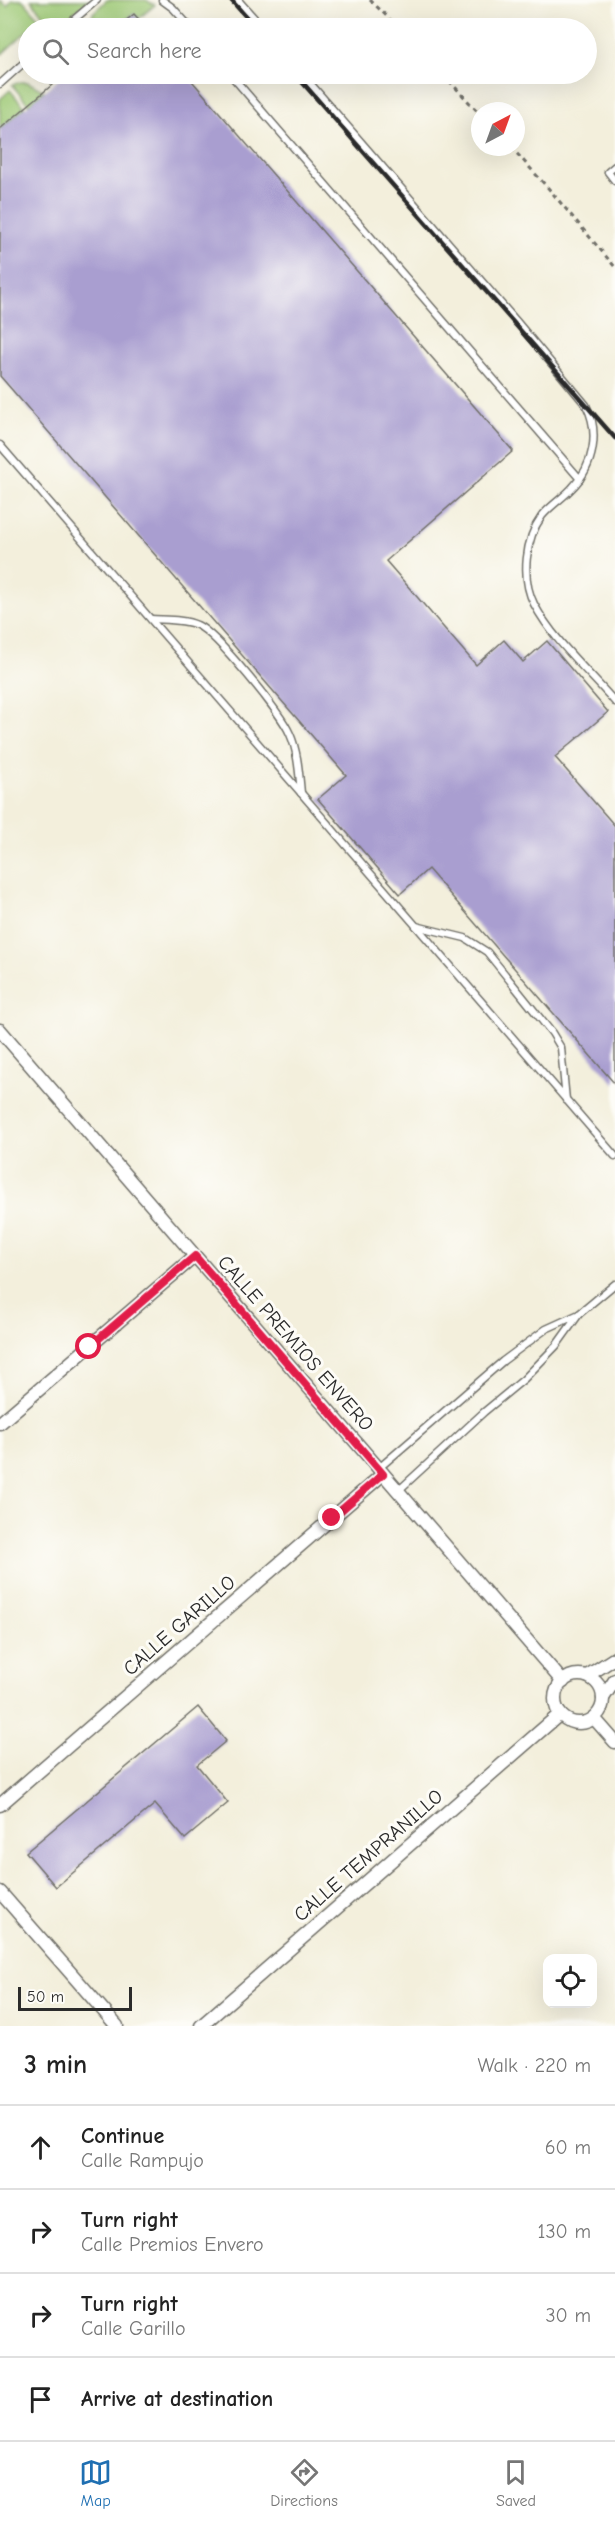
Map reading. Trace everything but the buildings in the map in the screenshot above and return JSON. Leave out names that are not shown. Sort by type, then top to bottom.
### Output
[{"type":"street","name":"CALLE PREMIOS ENVERO","points":[[2,1036],[563,1682]]},
{"type":"street","points":[[0,1423],[195,1256]]},
{"type":"street","name":"CALLE GARILLO","points":[[0,1804],[381,1471]]},
{"type":"street","points":[[615,1658],[587,1676],[570,1677],[563,1682],[556,1690],[555,1701],[560,1714],[571,1722],[581,1724],[594,1718],[615,1680]]},
{"type":"street","points":[[587,1676],[595,1681],[603,1698]]},
{"type":"street","name":"CALLE TEMPRANILLO","points":[[201,2026],[560,1714]]},
{"type":"street","points":[[594,1718],[615,1742]]},
{"type":"street","points":[[0,1892],[117,2026]]},
{"type":"lane","points":[[76,18],[97,0]]},
{"type":"lane","points":[[162,0],[182,18]]},
{"type":"lane","points":[[238,0],[254,18]]},
{"type":"lane","points":[[0,84],[18,68]]},
{"type":"lane","points":[[239,84],[580,479]]},
{"type":"lane","points":[[311,84],[584,401],[592,417],[594,434],[591,460],[580,479],[542,516],[534,531],[526,566],[527,583],[533,603],[552,630],[615,702]]},
{"type":"lane","points":[[615,166],[608,172],[615,181]]},
{"type":"lane","points":[[0,445],[615,1156]]},
{"type":"lane","points":[[151,619],[197,624],[258,687],[282,718],[291,735],[298,763],[301,793]]},
{"type":"lane","points":[[416,926],[465,938],[488,952],[552,1033],[561,1048],[566,1100]]},
{"type":"lane","points":[[398,1491],[484,1412],[524,1379],[556,1346],[579,1314],[615,1284]]},
{"type":"lane","points":[[381,1471],[503,1361],[546,1329],[579,1314]]},
{"type":"path","points":[[370,0],[389,18]]},
{"type":"path","points":[[452,84],[471,105]]},
{"type":"path","points":[[519,156],[615,267]]},
{"type":"green space","points":[[0,0],[7,6],[12,0],[23,0],[39,18],[18,18],[18,39],[2,54],[0,51]]},
{"type":"green space","points":[[31,0],[89,0],[69,18],[45,18]]},
{"type":"green space","points":[[107,0],[146,0],[155,5],[139,18],[133,14],[128,18],[92,18],[93,13]]},
{"type":"green space","points":[[18,83],[32,84],[44,91],[29,105],[12,85]]},
{"type":"green space","points":[[10,90],[25,108],[0,129],[0,99]]},
{"type":"railway","points":[[231,0],[247,18]]},
{"type":"railway","points":[[304,84],[615,438]]},
{"type":"route","points":[[89,1347],[195,1256],[383,1474],[332,1518]]}]
